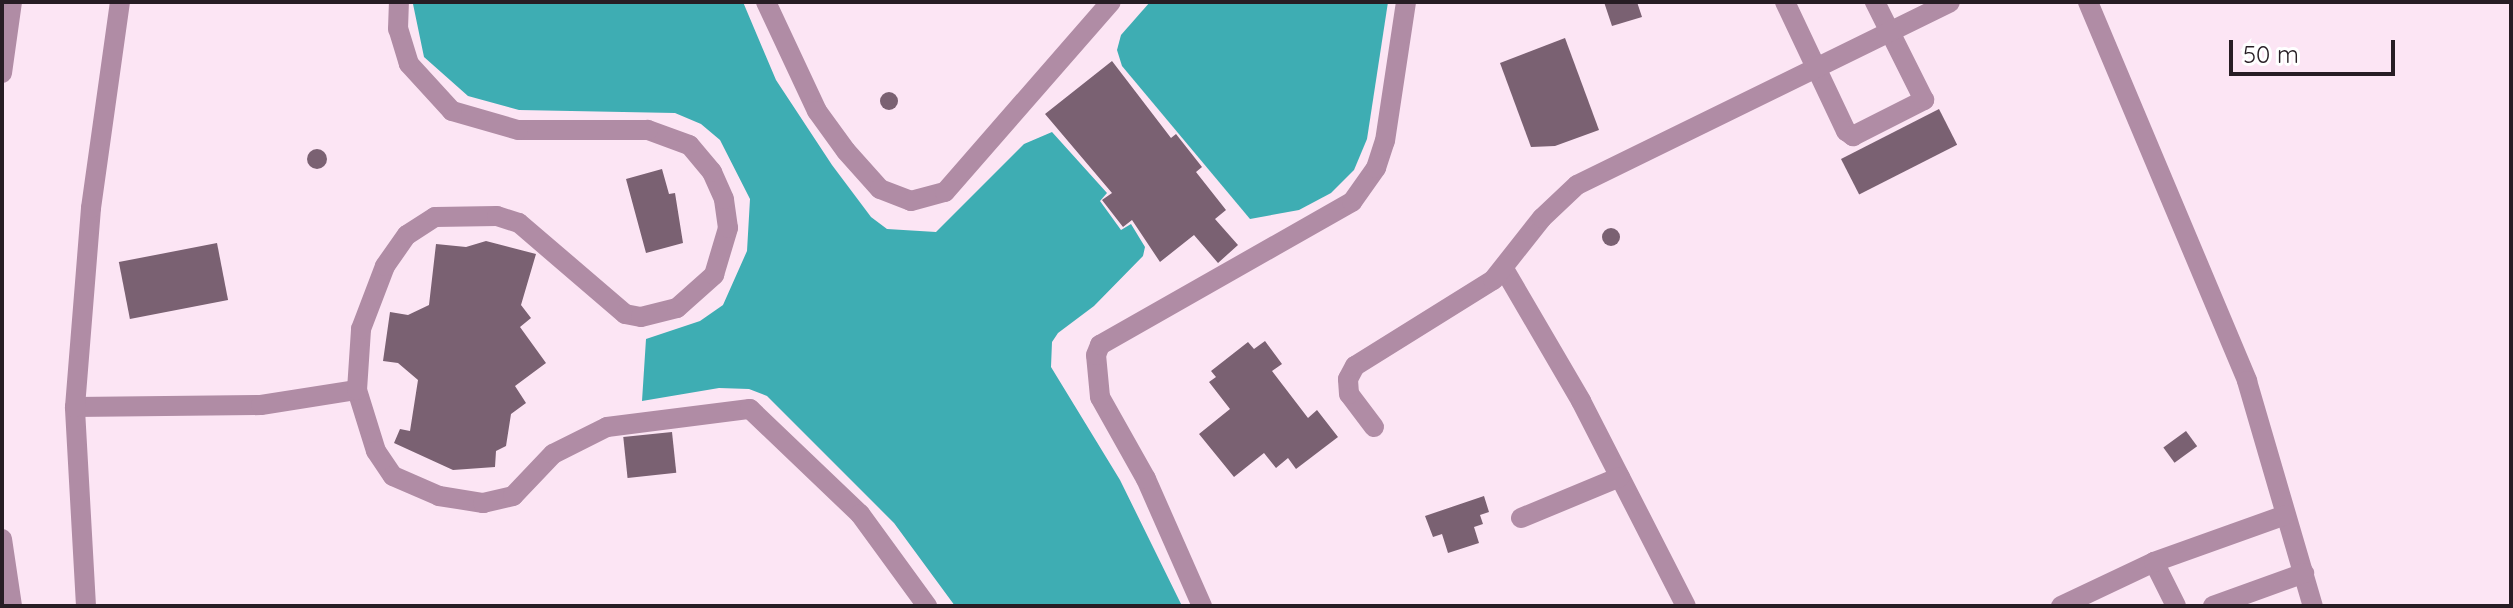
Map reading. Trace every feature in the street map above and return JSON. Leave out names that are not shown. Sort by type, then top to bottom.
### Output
[{"type":"street","points":[[2,73],[12,2]]},
{"type":"street","points":[[86,606],[75,407],[91,208],[120,2]]},
{"type":"street","points":[[399,2],[398,29],[409,64],[432,96],[452,111],[518,130],[665,133],[689,145],[712,172],[724,199],[728,228],[714,275],[696,296],[677,308],[641,317],[611,306],[519,223],[497,216],[435,217],[407,235],[385,266],[361,329],[357,390],[376,451],[393,476],[439,496],[483,503],[513,496],[553,454],[607,427],[750,409],[860,514],[927,606]]},
{"type":"street","points":[[766,2],[817,111],[846,151],[880,189],[911,201],[945,192],[1111,2]]},
{"type":"street","points":[[1202,606],[1146,479],[1100,397],[1096,355],[1100,345],[1352,202],[1376,168],[1385,141],[1406,2]]},
{"type":"street","points":[[1785,2],[1846,131],[1861,136],[1924,100],[1875,2]]},
{"type":"street","points":[[1374,427],[1349,394],[1348,379],[1355,366],[1504,269],[1558,201],[1597,172],[1950,2]]},
{"type":"street","points":[[2088,2],[2247,381],[2313,606]]},
{"type":"street","points":[[1504,269],[1620,477],[1686,606]]},
{"type":"street","points":[[75,407],[261,405],[357,390]]},
{"type":"street","points":[[1521,518],[1620,477]]},
{"type":"street","points":[[2061,606],[2154,562],[2285,515]]},
{"type":"street","points":[[2,539],[12,606]]},
{"type":"street","points":[[2154,562],[2176,606]]},
{"type":"street","points":[[2213,606],[2304,573]]},
{"type":"water","points":[[743,2],[776,80],[832,165],[871,217],[887,229],[936,232],[1024,144],[1052,132],[1107,193],[1100,201],[1121,230],[1131,224],[1145,247],[1143,256],[1094,306],[1058,333],[1052,342],[1051,367],[1120,480],[1182,606],[955,606],[894,523],[767,396],[749,389],[719,388],[642,401],[646,339],[700,321],[723,305],[747,251],[750,199],[720,140],[701,124],[675,113],[519,110],[468,96],[424,57],[413,4]]},
{"type":"water","points":[[1150,2],[1388,2],[1367,139],[1354,170],[1331,193],[1299,210],[1250,219],[1122,66],[1117,50],[1121,35]]},
{"type":"building","points":[[1604,2],[1637,2],[1642,17],[1612,26]]},
{"type":"building","points":[[1565,38],[1599,130],[1555,146],[1531,147],[1500,63]]},
{"type":"building","points":[[1112,61],[1171,138],[1176,134],[1202,167],[1196,172],[1226,210],[1215,219],[1238,245],[1218,263],[1194,235],[1160,262],[1132,220],[1123,227],[1102,200],[1112,193],[1045,114]]},
{"type":"building","points":[[889,92],[898,101],[889,110],[880,101]]},
{"type":"building","points":[[1939,109],[1957,145],[1859,195],[1841,159]]},
{"type":"building","points":[[317,149],[324,152],[327,159],[324,166],[317,169],[310,166],[307,159],[310,152]]},
{"type":"building","points":[[662,169],[669,194],[675,193],[683,243],[646,253],[626,179]]},
{"type":"building","points":[[1611,228],[1620,237],[1611,246],[1602,237]]},
{"type":"building","points":[[486,241],[536,254],[521,305],[531,318],[520,327],[546,363],[515,386],[526,403],[511,414],[506,446],[496,451],[495,467],[453,470],[394,443],[400,429],[410,431],[418,380],[398,363],[383,361],[390,312],[408,315],[429,305],[436,244],[466,247]]},
{"type":"building","points":[[217,243],[228,300],[130,319],[119,262]]},
{"type":"building","points":[[1265,341],[1282,364],[1272,371],[1308,418],[1317,410],[1338,437],[1296,469],[1288,458],[1276,468],[1264,453],[1234,477],[1199,434],[1230,409],[1209,382],[1216,377],[1211,371],[1248,342],[1254,349]]},
{"type":"building","points":[[2186,431],[2197,446],[2175,463],[2163,447]]},
{"type":"building","points":[[672,432],[676,473],[628,478],[623,437]]},
{"type":"building","points":[[1484,496],[1489,512],[1480,515],[1483,524],[1474,527],[1479,543],[1448,553],[1442,534],[1433,537],[1425,516]]}]
